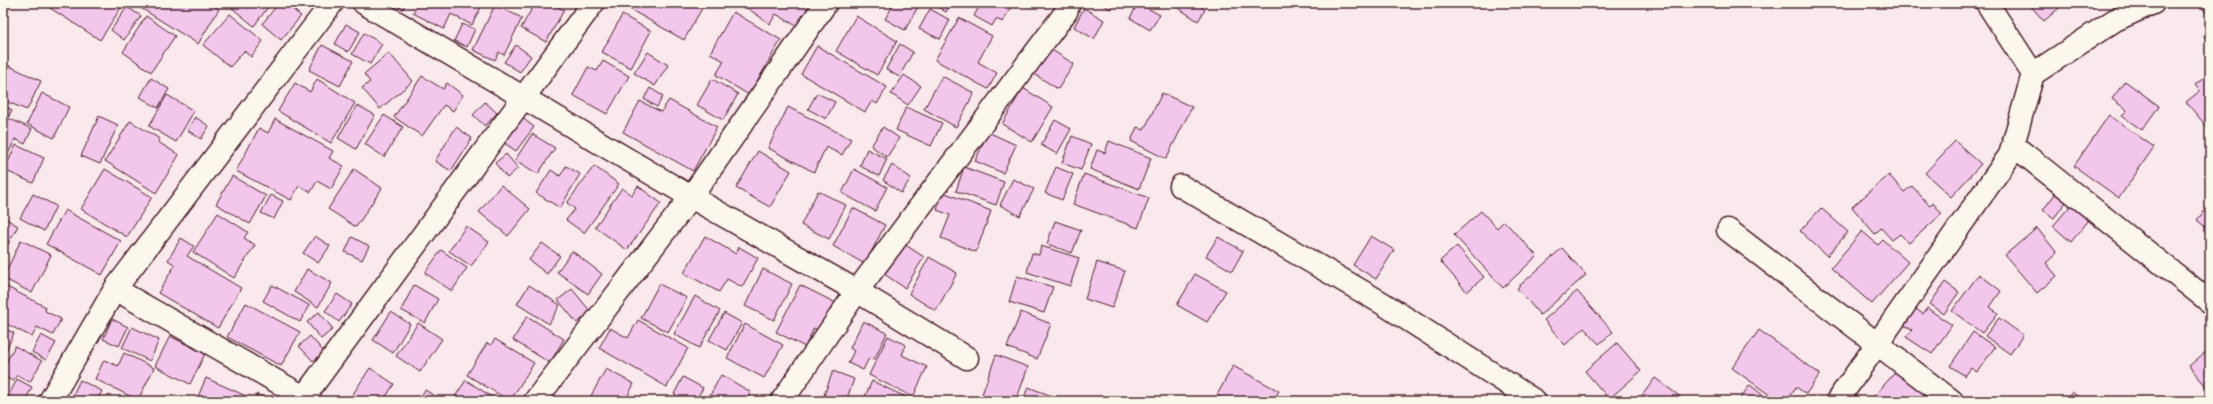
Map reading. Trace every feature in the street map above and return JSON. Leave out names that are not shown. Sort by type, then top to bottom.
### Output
[{"type":"street","points":[[50,401],[115,289],[332,3]]},
{"type":"street","points":[[364,3],[692,197],[857,290],[967,358]]},
{"type":"street","points":[[115,289],[307,399],[593,3]]},
{"type":"street","points":[[535,401],[692,197],[826,3]]},
{"type":"street","points":[[782,401],[857,290],[1061,18],[1069,3]]},
{"type":"street","points":[[1987,3],[2033,74]]},
{"type":"street","points":[[1837,401],[2010,155],[2033,74],[2115,20],[2153,3]]},
{"type":"street","points":[[2013,145],[2210,302]]},
{"type":"street","points":[[1181,186],[1382,303],[1535,401]]},
{"type":"street","points":[[1728,230],[1952,401]]},
{"type":"building","points":[[54,3],[124,3],[100,40],[50,8]]},
{"type":"building","points":[[133,3],[209,3],[219,9],[198,44]]},
{"type":"building","points":[[236,3],[271,3],[254,26],[232,8]]},
{"type":"building","points":[[279,3],[285,3],[301,16],[281,40],[262,24]]},
{"type":"building","points":[[390,3],[406,3],[403,9]]},
{"type":"building","points":[[418,3],[483,3],[472,25],[451,14],[444,29],[413,13]]},
{"type":"building","points":[[535,3],[551,3],[564,10],[546,42],[521,28]]},
{"type":"building","points":[[628,3],[705,3],[684,40],[626,7]]},
{"type":"building","points":[[740,3],[812,3],[798,27],[776,14],[770,24]]},
{"type":"building","points":[[893,3],[920,3],[905,30],[885,19],[894,4]]},
{"type":"building","points":[[931,3],[951,3],[946,12]]},
{"type":"building","points":[[981,3],[1013,3],[1003,22],[996,19],[992,26],[974,16]]},
{"type":"building","points":[[1100,3],[1114,3],[1110,9]]},
{"type":"building","points":[[1138,3],[1160,15],[1150,30],[1130,18]]},
{"type":"building","points":[[1177,3],[1203,3],[1201,7],[1205,10],[1198,21],[1175,6]]},
{"type":"building","points":[[2028,3],[2065,3],[2044,21]]},
{"type":"building","points":[[2203,3],[2210,3],[2210,18],[2200,5]]},
{"type":"building","points":[[495,5],[522,18],[504,55],[499,52],[495,60],[473,50]]},
{"type":"building","points":[[127,7],[141,16],[124,40],[111,30]]},
{"type":"building","points":[[1084,8],[1104,20],[1094,39],[1074,27]]},
{"type":"building","points":[[930,9],[950,20],[940,39],[919,29]]},
{"type":"building","points":[[733,12],[781,40],[749,95],[716,75],[724,61],[710,53]]},
{"type":"building","points":[[230,14],[263,41],[251,57],[244,51],[230,67],[203,45]]},
{"type":"building","points":[[622,15],[651,31],[631,68],[602,52]]},
{"type":"building","points":[[146,16],[175,36],[151,72],[123,52]]},
{"type":"building","points":[[856,16],[897,41],[877,75],[836,51]]},
{"type":"building","points":[[959,18],[992,36],[978,62],[997,73],[988,89],[935,60]]},
{"type":"building","points":[[346,24],[360,32],[348,52],[335,44]]},
{"type":"building","points":[[462,24],[475,29],[467,47],[454,41]]},
{"type":"building","points":[[2210,31],[2210,43],[2204,36]]},
{"type":"building","points":[[364,33],[382,44],[370,64],[352,54]]},
{"type":"building","points":[[900,44],[913,52],[899,77],[886,69]]},
{"type":"building","points":[[322,45],[353,61],[340,86],[309,70]]},
{"type":"building","points":[[516,45],[531,56],[520,72],[504,62]]},
{"type":"building","points":[[817,46],[887,87],[877,104],[872,101],[865,112],[801,74]]},
{"type":"building","points":[[1050,49],[1074,64],[1058,89],[1034,74]]},
{"type":"building","points":[[648,52],[668,65],[655,86],[634,73]]},
{"type":"building","points":[[389,53],[413,81],[380,109],[362,88],[370,82],[364,74]]},
{"type":"building","points":[[603,61],[629,76],[607,114],[573,95],[588,67],[597,71]]},
{"type":"building","points":[[3,63],[41,81],[27,110],[3,100]]},
{"type":"building","points":[[2210,73],[2210,124],[2207,127],[2186,102],[2200,91],[2195,85]]},
{"type":"building","points":[[904,75],[921,86],[908,105],[891,94]]},
{"type":"building","points":[[422,76],[443,89],[447,83],[463,95],[453,111],[444,105],[422,136],[394,117]]},
{"type":"building","points":[[942,76],[974,93],[956,127],[924,109]]},
{"type":"building","points":[[151,78],[169,89],[158,108],[140,97]]},
{"type":"building","points":[[317,79],[355,103],[331,143],[278,111],[295,83],[310,92]]},
{"type":"building","points":[[712,79],[738,94],[723,120],[697,105]]},
{"type":"building","points":[[2125,81],[2159,106],[2142,130],[2122,116],[2127,110],[2112,99]]},
{"type":"building","points":[[650,88],[663,96],[657,107],[644,99]]},
{"type":"building","points":[[1023,88],[1053,107],[1032,142],[1002,124]]},
{"type":"building","points":[[42,93],[69,107],[54,138],[27,124]]},
{"type":"building","points":[[817,93],[835,102],[826,119],[808,109]]},
{"type":"building","points":[[1162,93],[1192,107],[1166,159],[1131,141],[1137,127],[1144,130]]},
{"type":"building","points":[[167,95],[194,111],[176,142],[149,126]]},
{"type":"building","points":[[669,100],[717,127],[693,171],[623,132],[640,101],[661,112]]},
{"type":"building","points":[[485,102],[497,113],[485,126],[473,115]]},
{"type":"building","points":[[357,105],[375,115],[356,149],[338,138]]},
{"type":"building","points":[[3,106],[12,110],[8,118],[32,129],[25,144],[15,139],[3,165]]},
{"type":"building","points":[[788,107],[851,139],[842,155],[826,147],[814,172],[768,148]]},
{"type":"building","points":[[906,107],[942,123],[931,146],[896,130]]},
{"type":"building","points":[[384,115],[403,127],[384,157],[365,144]]},
{"type":"building","points":[[2109,115],[2154,147],[2119,198],[2074,166]]},
{"type":"building","points":[[99,116],[118,125],[100,164],[81,156]]},
{"type":"building","points":[[195,117],[209,126],[201,139],[187,130]]},
{"type":"building","points":[[521,117],[534,127],[516,151],[503,142]]},
{"type":"building","points":[[275,119],[333,151],[329,158],[344,166],[331,189],[317,181],[311,192],[299,186],[291,200],[236,171],[259,128],[268,133]]},
{"type":"building","points":[[1055,120],[1071,129],[1057,154],[1041,145]]},
{"type":"building","points":[[130,121],[160,139],[158,142],[179,155],[156,193],[105,161]]},
{"type":"building","points":[[456,127],[472,138],[451,171],[435,161]]},
{"type":"building","points":[[883,127],[899,138],[887,157],[871,146]]},
{"type":"building","points":[[988,132],[1016,145],[1003,173],[975,161]]},
{"type":"building","points":[[532,134],[555,148],[538,174],[515,160]]},
{"type":"building","points":[[1072,136],[1091,144],[1081,170],[1062,163]]},
{"type":"building","points":[[1109,141],[1151,158],[1139,189],[1090,169],[1097,150],[1105,153]]},
{"type":"building","points":[[1955,141],[1981,164],[1951,197],[1925,173]]},
{"type":"building","points":[[16,145],[44,158],[33,183],[4,170]]},
{"type":"building","points":[[867,149],[887,159],[879,176],[860,166]]},
{"type":"building","points":[[758,151],[791,171],[770,207],[736,188]]},
{"type":"building","points":[[506,154],[518,168],[507,178],[495,163]]},
{"type":"building","points":[[892,165],[911,178],[901,193],[883,180]]},
{"type":"building","points":[[566,166],[580,174],[560,208],[536,193],[551,170],[560,176]]},
{"type":"building","points":[[594,166],[619,184],[584,233],[566,220],[575,209],[567,203]]},
{"type":"building","points":[[964,167],[1004,182],[996,205],[956,191]]},
{"type":"building","points":[[1056,167],[1073,174],[1062,200],[1045,193]]},
{"type":"building","points":[[105,169],[152,197],[127,237],[81,209]]},
{"type":"building","points":[[354,169],[382,188],[356,227],[328,209]]},
{"type":"building","points":[[854,169],[887,187],[875,211],[842,193]]},
{"type":"building","points":[[1084,174],[1149,198],[1138,228],[1073,204]]},
{"type":"building","points":[[1889,175],[1904,192],[1912,186],[1929,205],[1933,203],[1942,214],[1909,243],[1900,234],[1892,240],[1881,228],[1875,234],[1852,207]]},
{"type":"building","points":[[232,176],[266,196],[250,224],[216,204]]},
{"type":"building","points":[[1013,179],[1034,189],[1020,216],[1000,205]]},
{"type":"building","points":[[501,185],[530,209],[508,236],[479,212]]},
{"type":"building","points":[[638,186],[661,203],[627,250],[595,227],[622,188],[632,195]]},
{"type":"building","points":[[818,191],[846,205],[829,239],[801,225]]},
{"type":"building","points":[[943,192],[991,211],[976,252],[941,238],[950,215],[937,210]]},
{"type":"building","points":[[33,194],[56,206],[44,231],[20,218]]},
{"type":"building","points":[[2055,194],[2066,202],[2054,218],[2043,210]]},
{"type":"building","points":[[271,195],[283,201],[274,219],[261,213]]},
{"type":"building","points":[[2210,204],[2210,231],[2197,220]]},
{"type":"building","points":[[2071,205],[2089,220],[2071,242],[2053,226]]},
{"type":"building","points":[[853,208],[885,225],[865,264],[833,246]]},
{"type":"building","points":[[1821,208],[1848,232],[1827,256],[1800,231]]},
{"type":"building","points":[[65,210],[121,241],[102,275],[46,244]]},
{"type":"building","points":[[1481,211],[1497,228],[1504,221],[1537,256],[1503,288],[1454,235]]},
{"type":"building","points":[[218,213],[248,232],[244,238],[255,245],[234,278],[193,252]]},
{"type":"building","points":[[3,217],[18,226],[3,253]]},
{"type":"building","points":[[1055,221],[1081,230],[1072,253],[1047,244]]},
{"type":"building","points":[[466,226],[489,242],[471,266],[449,251]]},
{"type":"building","points":[[2037,228],[2057,253],[2046,263],[2057,276],[2037,293],[2005,255]]},
{"type":"building","points":[[1862,231],[1878,245],[1883,240],[1908,262],[1872,304],[1831,268]]},
{"type":"building","points":[[315,236],[330,246],[318,263],[303,253]]},
{"type":"building","points":[[705,236],[736,254],[739,247],[758,258],[742,287],[727,279],[719,292],[684,273]]},
{"type":"building","points":[[1371,236],[1394,250],[1376,279],[1353,265]]},
{"type":"building","points":[[352,237],[369,246],[362,260],[345,252]]},
{"type":"building","points":[[1218,237],[1243,251],[1232,271],[1206,256]]},
{"type":"building","points":[[181,238],[194,246],[187,256],[241,288],[218,328],[158,293],[175,265],[168,260]]},
{"type":"building","points":[[21,240],[51,255],[32,293],[3,278]]},
{"type":"building","points":[[542,243],[560,256],[547,274],[529,260]]},
{"type":"building","points":[[904,244],[924,257],[905,288],[884,274]]},
{"type":"building","points":[[1041,246],[1079,258],[1070,286],[1027,272],[1032,253],[1039,255]]},
{"type":"building","points":[[1457,246],[1484,277],[1467,292],[1440,261]]},
{"type":"building","points":[[1562,248],[1586,275],[1540,315],[1517,288]]},
{"type":"building","points":[[441,250],[467,268],[452,291],[425,273]]},
{"type":"building","points":[[572,251],[602,274],[588,294],[557,272]]},
{"type":"building","points":[[929,257],[957,273],[936,311],[909,294]]},
{"type":"building","points":[[1097,262],[1125,271],[1112,308],[1085,299]]},
{"type":"building","points":[[307,269],[332,283],[318,307],[294,292]]},
{"type":"building","points":[[763,269],[792,284],[774,320],[745,306]]},
{"type":"building","points":[[1195,274],[1226,291],[1207,322],[1177,305]]},
{"type":"building","points":[[1979,274],[2001,291],[1990,307],[1998,313],[1982,333],[1952,311]]},
{"type":"building","points":[[1017,276],[1053,287],[1044,313],[1009,302]]},
{"type":"building","points":[[1945,282],[1959,292],[1944,314],[1930,304]]},
{"type":"building","points":[[659,284],[687,298],[668,332],[641,318]]},
{"type":"building","points":[[3,285],[46,307],[45,311],[61,319],[53,335],[37,327],[32,337],[3,322]]},
{"type":"building","points":[[272,285],[309,305],[300,322],[263,301]]},
{"type":"building","points":[[414,285],[438,299],[425,323],[401,310]]},
{"type":"building","points":[[529,285],[560,305],[549,324],[517,304]]},
{"type":"building","points":[[800,285],[838,304],[824,333],[814,328],[805,347],[776,332]]},
{"type":"building","points":[[572,289],[591,312],[577,323],[558,300]]},
{"type":"building","points":[[1577,291],[1613,332],[1599,344],[1584,328],[1565,345],[1544,320]]},
{"type":"building","points":[[337,294],[352,304],[339,322],[325,311]]},
{"type":"building","points":[[695,296],[720,311],[699,348],[674,334]]},
{"type":"building","points":[[246,303],[300,332],[281,366],[227,337]]},
{"type":"building","points":[[1927,308],[1952,325],[1932,354],[1906,337],[1912,330],[1904,325],[1916,309],[1923,314]]},
{"type":"building","points":[[319,312],[333,329],[321,339],[307,322]]},
{"type":"building","points":[[391,312],[410,324],[393,353],[373,340]]},
{"type":"building","points":[[1021,312],[1051,324],[1037,359],[1007,347]]},
{"type":"building","points":[[724,313],[742,323],[727,350],[709,340]]},
{"type":"building","points":[[527,316],[564,339],[550,363],[513,340]]},
{"type":"building","points":[[1999,318],[2023,335],[2010,354],[1985,336]]},
{"type":"building","points":[[112,319],[128,327],[119,346],[103,339]]},
{"type":"building","points":[[638,320],[688,348],[667,387],[599,348],[610,328],[628,338]]},
{"type":"building","points":[[863,321],[887,333],[874,360],[869,358],[863,370],[848,363],[854,351],[850,348]]},
{"type":"building","points":[[418,323],[442,339],[420,372],[396,356]]},
{"type":"building","points":[[745,324],[783,345],[764,378],[727,358]]},
{"type":"building","points":[[132,327],[159,340],[150,361],[122,348]]},
{"type":"building","points":[[3,328],[14,333],[3,357]]},
{"type":"building","points":[[1759,330],[1820,374],[1806,394],[1796,387],[1786,401],[1778,401],[1732,368]]},
{"type":"building","points":[[1973,332],[1995,347],[1977,372],[1971,368],[1965,376],[1950,366]]},
{"type":"building","points":[[41,335],[56,343],[46,360],[32,352]]},
{"type":"building","points":[[170,336],[205,354],[190,384],[155,366]]},
{"type":"building","points":[[310,336],[324,352],[313,361],[299,346]]},
{"type":"building","points":[[888,336],[906,345],[902,355],[927,367],[913,397],[869,375]]},
{"type":"building","points":[[495,339],[534,363],[510,401],[467,375],[487,343],[491,345]]},
{"type":"building","points":[[1617,343],[1641,371],[1609,399],[1585,371]]},
{"type":"building","points":[[15,346],[42,361],[30,382],[17,375],[13,381],[3,376],[3,368]]},
{"type":"building","points":[[2210,348],[2210,389],[2209,390],[2189,366]]},
{"type":"building","points":[[124,353],[154,368],[138,400],[95,379],[104,360],[118,366]]},
{"type":"building","points":[[996,355],[1028,367],[1016,401],[1007,398],[1006,401],[991,401],[981,397]]},
{"type":"building","points":[[1233,366],[1279,391],[1273,401],[1227,401],[1217,395]]},
{"type":"building","points":[[370,368],[394,384],[383,401],[357,401],[351,397]]},
{"type":"building","points":[[606,369],[634,384],[625,401],[588,401]]},
{"type":"building","points":[[1898,369],[1926,393],[1919,401],[1870,401]]},
{"type":"building","points":[[833,371],[854,379],[846,401],[839,401],[824,395]]},
{"type":"building","points":[[721,375],[751,392],[746,401],[707,401]]},
{"type":"building","points":[[683,377],[703,388],[695,401],[686,401],[674,394]]},
{"type":"building","points":[[206,378],[246,396],[244,401],[196,401]]},
{"type":"building","points":[[1655,378],[1682,398],[1680,401],[1638,401]]},
{"type":"building","points":[[17,379],[32,387],[25,401],[6,401]]},
{"type":"building","points":[[80,380],[102,391],[97,401],[70,401]]},
{"type":"building","points":[[466,380],[498,401],[452,401]]},
{"type":"building","points":[[872,381],[912,400],[863,401]]},
{"type":"building","points":[[1750,385],[1770,401],[1738,401]]},
{"type":"building","points":[[1028,387],[1052,396],[1050,401],[1023,401]]},
{"type":"building","points":[[425,390],[443,401],[418,401]]},
{"type":"building","points":[[2072,392],[2084,401],[2066,401]]},
{"type":"building","points":[[257,394],[270,401],[254,401]]}]
